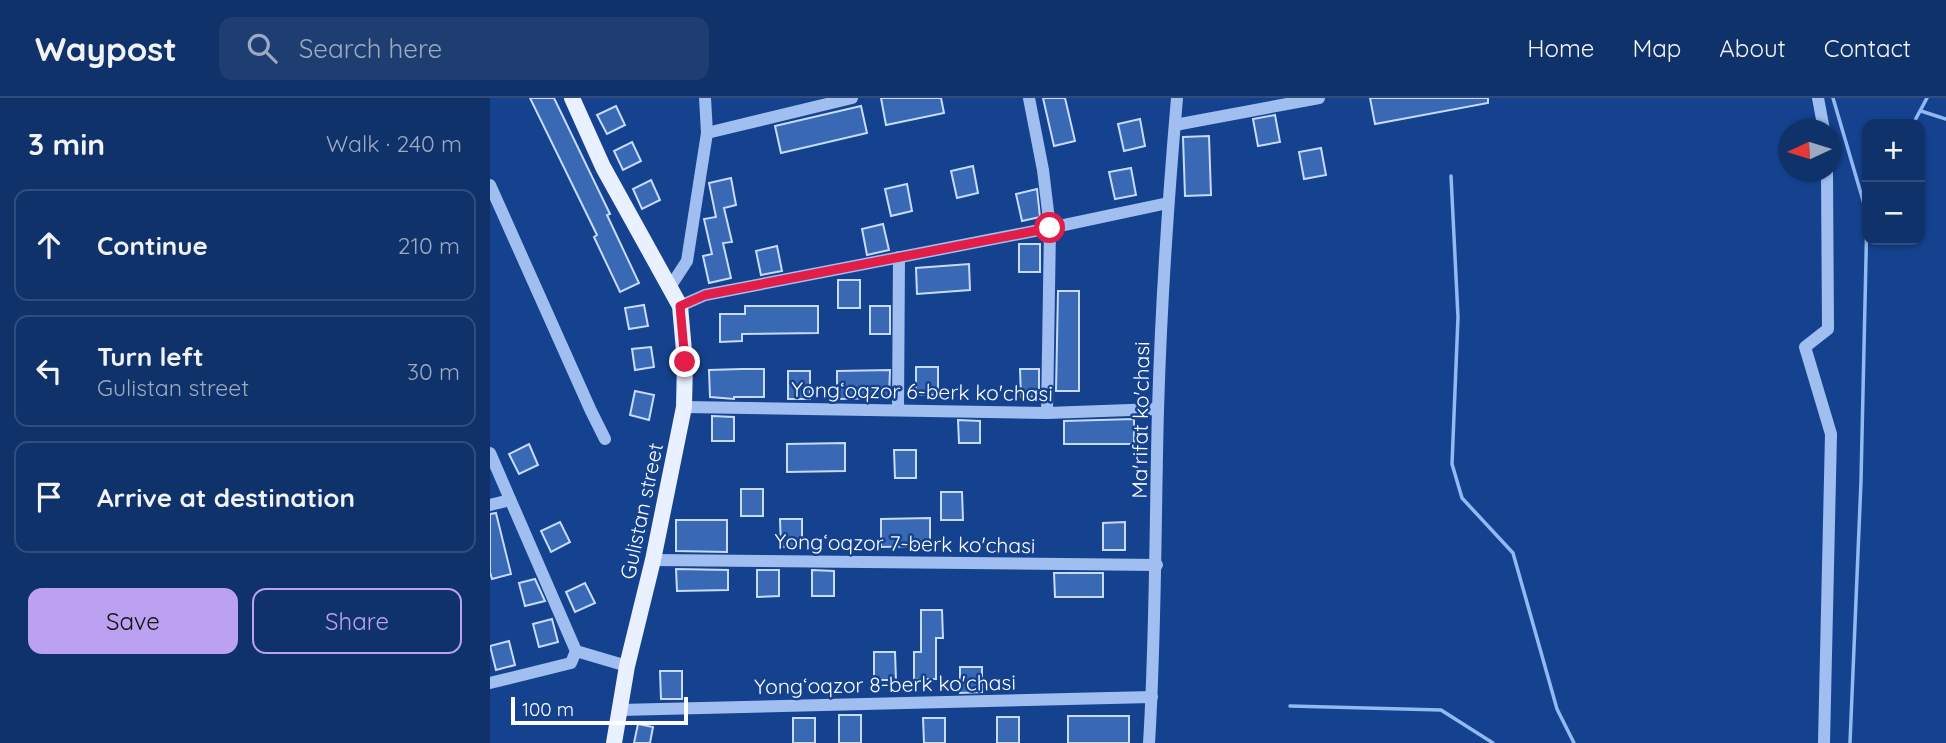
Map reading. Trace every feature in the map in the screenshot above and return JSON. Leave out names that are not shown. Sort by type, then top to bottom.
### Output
[{"type":"main road","name":"Gulistan street","points":[[572,98],[603,167],[680,306],[685,362],[684,407],[653,560],[626,666],[614,743]]},
{"type":"street","points":[[670,287],[687,261],[707,133],[705,98]]},
{"type":"street","points":[[707,133],[852,98]]},
{"type":"street","points":[[1029,98],[1043,170],[1050,228],[1047,413]]},
{"type":"street","name":"Ma'rifat ko'chasi","points":[[1149,743],[1157,565],[1158,409],[1168,203],[1177,98]]},
{"type":"street","points":[[1175,125],[1320,98]]},
{"type":"street","points":[[1818,98],[1822,119]]},
{"type":"street","points":[[1824,743],[1831,434],[1805,347],[1828,329],[1827,182]]},
{"type":"street","points":[[490,185],[605,439]]},
{"type":"street","points":[[680,306],[705,295],[1168,203]]},
{"type":"street","points":[[898,410],[899,257]]},
{"type":"street","name":"Yong‘oqzor 6-berk ko'chasi","points":[[684,407],[1047,413],[1158,409]]},
{"type":"street","points":[[490,453],[576,651],[626,666]]},
{"type":"street","points":[[490,505],[510,500]]},
{"type":"street","name":"Yong‘oqzor 7-berk ko'chasi","points":[[653,560],[1157,565]]},
{"type":"street","points":[[490,683],[570,663],[576,651]]},
{"type":"street","name":"Yong‘oqzor 8-berk ko'chasi","points":[[620,710],[1152,697]]},
{"type":"building","points":[[530,98],[554,98],[610,214],[607,215],[639,283],[620,292],[594,237],[597,235]]},
{"type":"building","points":[[881,98],[941,98],[944,113],[886,125]]},
{"type":"building","points":[[1043,98],[1065,98],[1075,141],[1054,146]]},
{"type":"building","points":[[1370,98],[1488,98],[1488,103],[1375,124]]},
{"type":"building","points":[[616,106],[625,125],[607,134],[597,115]]},
{"type":"building","points":[[861,106],[867,133],[781,153],[775,126]]},
{"type":"building","points":[[1275,115],[1280,142],[1258,146],[1253,119]]},
{"type":"building","points":[[1140,119],[1145,146],[1124,151],[1118,124]]},
{"type":"building","points":[[1209,136],[1211,195],[1185,196],[1183,137]]},
{"type":"building","points":[[632,142],[641,161],[623,170],[614,151]]},
{"type":"building","points":[[1321,148],[1326,175],[1304,179],[1299,152]]},
{"type":"building","points":[[973,166],[978,193],[957,198],[951,171]]},
{"type":"building","points":[[1131,168],[1136,195],[1115,199],[1109,172]]},
{"type":"building","points":[[731,178],[736,205],[724,208],[732,242],[723,243],[731,278],[709,283],[703,256],[712,254],[704,219],[716,217],[709,183]]},
{"type":"building","points":[[651,180],[660,200],[642,209],[633,189]]},
{"type":"building","points":[[907,184],[912,211],[891,216],[885,189]]},
{"type":"building","points":[[1037,189],[1040,217],[1022,221],[1016,194]]},
{"type":"building","points":[[883,224],[889,250],[867,255],[862,229]]},
{"type":"building","points":[[1019,244],[1040,244],[1040,272],[1019,272]]},
{"type":"building","points":[[777,246],[782,271],[761,275],[756,251]]},
{"type":"building","points":[[969,264],[970,290],[917,294],[916,268]]},
{"type":"building","points":[[838,280],[860,280],[860,308],[838,308]]},
{"type":"building","points":[[1058,291],[1079,291],[1079,391],[1056,391]]},
{"type":"building","points":[[644,305],[648,326],[629,329],[625,308]]},
{"type":"building","points":[[745,306],[818,306],[818,333],[742,334],[742,341],[720,342],[720,314],[745,314]]},
{"type":"building","points":[[870,306],[890,306],[890,334],[870,334]]},
{"type":"building","points":[[651,347],[654,367],[635,370],[632,349]]},
{"type":"building","points":[[916,367],[938,367],[938,395],[916,395]]},
{"type":"building","points":[[764,369],[764,397],[710,397],[709,370]]},
{"type":"building","points":[[1020,369],[1039,369],[1039,397],[1021,397]]},
{"type":"building","points":[[890,370],[889,398],[837,399],[837,371]]},
{"type":"building","points":[[788,371],[810,371],[810,399],[788,399]]},
{"type":"building","points":[[635,391],[654,395],[649,420],[630,415]]},
{"type":"building","points":[[712,416],[734,417],[734,441],[712,441]]},
{"type":"building","points":[[1134,419],[1134,444],[1064,444],[1064,421]]},
{"type":"building","points":[[958,420],[980,421],[980,443],[959,443]]},
{"type":"building","points":[[845,443],[845,471],[787,472],[787,444]]},
{"type":"building","points":[[529,444],[538,465],[519,474],[509,454]]},
{"type":"building","points":[[894,450],[916,450],[916,478],[895,478]]},
{"type":"building","points":[[741,489],[763,489],[763,516],[741,516]]},
{"type":"building","points":[[941,492],[962,492],[963,520],[941,520]]},
{"type":"building","points":[[496,513],[511,574],[492,579],[490,514]]},
{"type":"building","points":[[930,518],[930,546],[881,547],[881,519]]},
{"type":"building","points":[[780,519],[802,519],[802,546],[781,547]]},
{"type":"building","points":[[676,520],[727,520],[727,552],[676,551]]},
{"type":"building","points":[[560,522],[570,542],[551,552],[541,531]]},
{"type":"building","points":[[1125,522],[1125,550],[1103,550],[1103,523]]},
{"type":"building","points":[[676,569],[728,570],[728,590],[677,591]]},
{"type":"building","points":[[757,570],[779,570],[779,596],[757,597]]},
{"type":"building","points":[[812,570],[834,571],[834,596],[812,596]]},
{"type":"building","points":[[1054,573],[1103,573],[1103,597],[1055,597]]},
{"type":"building","points":[[535,579],[545,601],[525,606],[519,583]]},
{"type":"building","points":[[585,583],[595,603],[575,612],[566,592]]},
{"type":"building","points":[[921,610],[942,610],[943,638],[936,638],[936,679],[914,679],[914,652],[921,652]]},
{"type":"building","points":[[552,619],[558,642],[539,647],[533,624]]},
{"type":"building","points":[[509,641],[515,665],[496,670],[490,646]]},
{"type":"building","points":[[874,652],[895,652],[896,680],[874,680]]},
{"type":"building","points":[[960,667],[982,667],[982,692],[960,693]]},
{"type":"building","points":[[660,671],[682,671],[682,699],[661,699]]},
{"type":"building","points":[[839,715],[861,715],[861,743],[839,743]]},
{"type":"building","points":[[1068,716],[1129,716],[1129,743],[1068,743]]},
{"type":"building","points":[[997,717],[1019,717],[1019,743],[997,743]]},
{"type":"building","points":[[793,718],[815,718],[815,743],[793,743]]},
{"type":"building","points":[[923,718],[945,718],[945,743],[924,743]]},
{"type":"building","points":[[638,724],[653,727],[650,743],[634,743]]},
{"type":"waterway","points":[[1833,98],[1867,214],[1861,481],[1850,743]]},
{"type":"waterway","points":[[1916,119],[1927,98]]},
{"type":"waterway","points":[[1921,111],[1946,119]]},
{"type":"waterway","points":[[1451,176],[1458,317],[1452,464],[1462,498],[1513,553],[1557,709],[1574,743]]},
{"type":"waterway","points":[[1290,706],[1441,710],[1493,743]]},
{"type":"route","points":[[685,362],[680,306],[705,295],[1050,228]]}]
